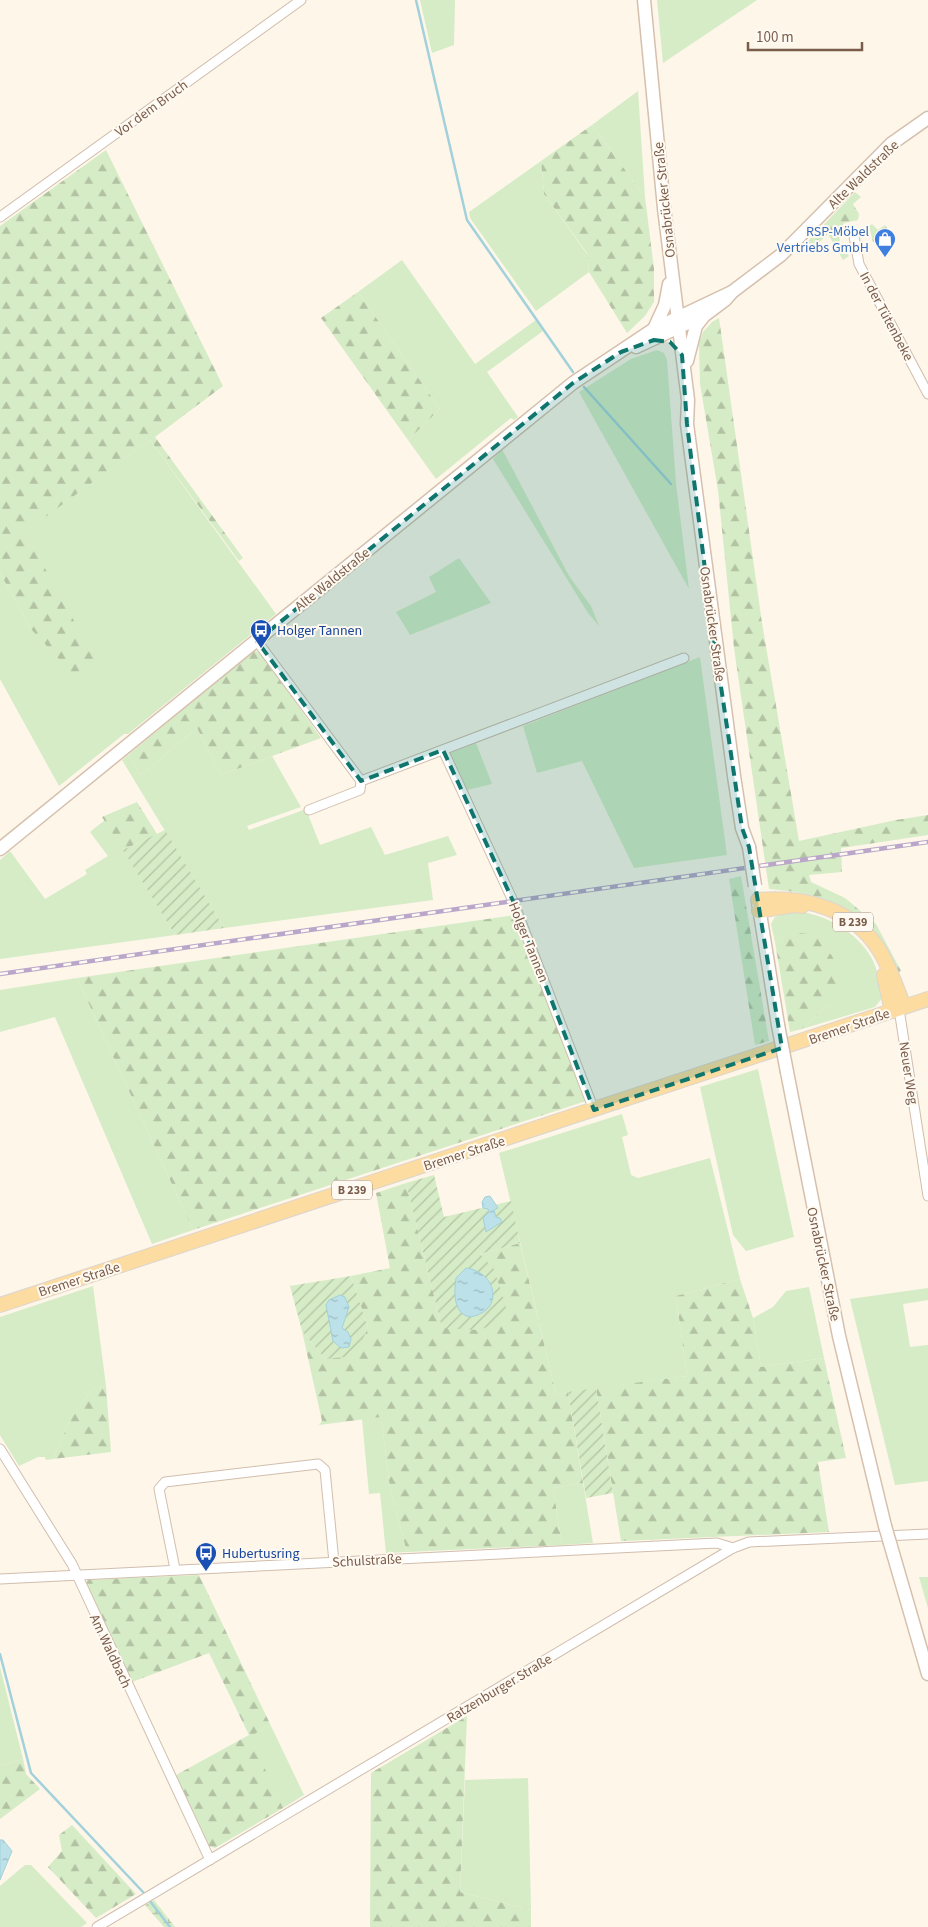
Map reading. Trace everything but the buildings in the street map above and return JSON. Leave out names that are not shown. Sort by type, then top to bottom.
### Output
[{"type":"main road","name":"Osnabrücker Straße","points":[[644,0],[682,355],[688,400],[695,423],[724,648],[750,827],[749,847],[778,1025],[839,1336],[884,1526],[928,1674]]},
{"type":"main road","name":"Alte Waldstraße","points":[[0,850],[579,379],[621,352],[702,311],[732,292],[780,255],[891,144],[928,118]]},
{"type":"main road","points":[[672,271],[665,305],[654,335],[670,342],[682,355]]},
{"type":"main road","points":[[674,292],[685,304],[702,311],[694,333],[685,376]]},
{"type":"main road","name":"B 239","points":[[758,906],[794,905],[817,909],[845,922],[875,952],[898,1009]]},
{"type":"main road","name":"Bremer Straße","points":[[0,1306],[928,1000]]},
{"type":"street","name":"Vor dem Bruch","points":[[0,217],[301,0]]},
{"type":"street","name":"In der Tütenbeke","points":[[854,236],[859,264],[928,394]]},
{"type":"street","points":[[257,640],[361,781],[360,790],[309,810]]},
{"type":"street","points":[[361,781],[684,658]]},
{"type":"street","name":"Holger Tannen","points":[[443,750],[513,901],[594,1110]]},
{"type":"street","name":"Neuer Weg","points":[[898,1009],[928,1196]]},
{"type":"street","name":"Am Waldbach","points":[[0,1449],[76,1575],[210,1860]]},
{"type":"street","points":[[175,1569],[159,1489],[161,1484],[318,1464],[325,1470],[334,1562]]},
{"type":"street","name":"Ratzenburger Straße","points":[[96,1927],[733,1548],[750,1542],[928,1534]]},
{"type":"street","name":"Schulstraße","points":[[0,1579],[717,1543],[733,1548]]},
{"type":"highlighted area","points":[[654,340],[670,342],[682,355],[687,424],[712,626],[742,828],[749,847],[782,1048],[594,1110],[513,901],[443,750],[361,781],[257,641],[573,383],[621,352]]},
{"type":"green space","points":[[420,0],[455,0],[454,45],[432,53]]},
{"type":"green space","points":[[657,0],[757,0],[663,63]]},
{"type":"green space","points":[[638,91],[645,197],[592,125]]},
{"type":"green space","points":[[592,125],[645,197],[654,269],[654,302],[645,316],[627,333],[589,272],[587,253],[544,194],[541,161]]},
{"type":"green space","points":[[106,150],[223,386],[155,437],[243,558],[239,561],[150,440],[25,532],[100,668],[72,673],[31,629],[0,573],[0,226]]},
{"type":"green space","points":[[541,161],[544,194],[587,254],[589,272],[536,311],[470,218],[469,212]]},
{"type":"green space","points":[[855,192],[861,197],[853,204],[859,214],[858,220],[844,223],[839,233],[840,244],[849,256],[843,260],[828,234],[812,249],[806,243]]},
{"type":"green space","points":[[872,224],[878,230],[885,225],[887,228],[873,242],[869,226]]},
{"type":"green space","points":[[402,260],[475,364],[536,320],[543,331],[487,372],[518,417],[514,420],[511,418],[436,479],[408,440],[440,409],[358,292]]},
{"type":"green space","points":[[358,292],[440,409],[408,440],[321,318]]},
{"type":"green space","points":[[719,318],[762,623],[799,841],[928,815],[928,835],[841,848],[842,872],[809,875],[811,882],[845,898],[876,924],[901,971],[897,974],[877,936],[855,914],[828,900],[784,890],[769,889],[734,648],[718,490],[700,384],[699,343],[703,332],[712,322]]},
{"type":"green space","points":[[657,350],[664,353],[667,360],[676,483],[689,589],[579,392],[631,359]]},
{"type":"green space","points":[[150,440],[276,614],[128,734],[124,734],[59,786],[0,679],[0,573],[31,629],[99,668],[24,532]]},
{"type":"green space","points":[[502,449],[569,576],[591,606],[599,626],[588,613],[493,459]]},
{"type":"green space","points":[[459,558],[491,603],[410,635],[396,612],[436,592],[429,577]]},
{"type":"green space","points":[[254,651],[260,652],[321,738],[221,775],[197,728],[141,775],[128,755]]},
{"type":"green space","points":[[700,657],[727,855],[634,868],[582,761],[537,773],[523,726]]},
{"type":"green space","points":[[197,728],[221,775],[272,756],[301,807],[247,826],[249,830],[306,809],[320,845],[371,827],[385,855],[448,836],[457,855],[428,863],[433,900],[224,928],[122,760],[128,755],[141,775]]},
{"type":"green space","points":[[476,743],[492,784],[467,790],[450,753]]},
{"type":"green space","points":[[137,802],[157,834],[123,850],[102,817]]},
{"type":"green space","points":[[105,820],[175,935],[0,959],[0,860],[10,851],[45,899],[87,874],[85,870],[108,856],[90,832]]},
{"type":"green space","points":[[165,830],[224,928],[175,935],[123,850]]},
{"type":"green space","points":[[741,876],[769,1041],[755,1045],[729,879]]},
{"type":"green space","points":[[793,911],[804,912],[827,919],[847,931],[864,947],[871,957],[877,972],[882,998],[875,1007],[802,1029],[835,998],[793,933],[775,942],[771,924],[775,917]]},
{"type":"green space","points":[[515,915],[586,1101],[193,1230],[77,978]]},
{"type":"green space","points":[[793,932],[815,935],[832,956],[842,976],[835,998],[802,1029],[790,1032],[775,942]]},
{"type":"green space","points":[[77,978],[193,1230],[152,1244],[55,1017],[0,1032],[0,990]]},
{"type":"green space","points":[[758,1069],[794,1237],[746,1251],[733,1235],[700,1087]]},
{"type":"green space","points":[[622,1114],[628,1135],[622,1137],[631,1175],[638,1178],[710,1158],[740,1279],[676,1296],[687,1376],[556,1394],[499,1153]]},
{"type":"green space","points":[[434,1175],[444,1217],[511,1201],[520,1243],[480,1254],[494,1269],[506,1307],[497,1324],[478,1330],[442,1328],[406,1183]]},
{"type":"green space","points":[[406,1183],[442,1328],[480,1254],[520,1243],[556,1394],[568,1392],[583,1483],[553,1488],[562,1545],[407,1552],[390,1488],[381,1417],[319,1425],[322,1421],[302,1331],[325,1359],[368,1328],[351,1276],[390,1268],[376,1193]]},
{"type":"green space","points":[[351,1276],[368,1328],[355,1356],[325,1359],[302,1331],[290,1286]]},
{"type":"green space","points":[[740,1279],[753,1318],[761,1367],[824,1358],[846,1458],[818,1462],[829,1532],[621,1541],[596,1388],[687,1376],[676,1296]]},
{"type":"green space","points":[[93,1286],[106,1386],[93,1389],[72,1415],[53,1459],[46,1460],[45,1457],[38,1457],[19,1466],[0,1435],[0,1317]]},
{"type":"green space","points":[[809,1287],[824,1358],[761,1367],[753,1318],[773,1307],[786,1291]]},
{"type":"green space","points":[[928,1288],[928,1300],[903,1304],[910,1347],[928,1345],[928,1481],[895,1485],[850,1299]]},
{"type":"green space","points":[[106,1386],[111,1452],[53,1459],[72,1415],[93,1389]]},
{"type":"green space","points":[[596,1388],[613,1493],[586,1498],[568,1392]]},
{"type":"green space","points":[[381,1417],[390,1488],[407,1552],[386,1553],[380,1493],[369,1494],[362,1419]]},
{"type":"green space","points":[[583,1483],[593,1543],[562,1545],[553,1488]]},
{"type":"green space","points":[[199,1575],[271,1726],[250,1736],[283,1808],[215,1848],[209,1846],[176,1775],[249,1735],[209,1653],[132,1682],[85,1585],[88,1580]]},
{"type":"green space","points":[[919,1577],[928,1577],[928,1608]]},
{"type":"green space","points":[[0,1667],[23,1759],[0,1766]]},
{"type":"green space","points":[[467,1716],[460,1892],[531,1910],[531,1927],[370,1927],[371,1773]]},
{"type":"green space","points":[[271,1726],[304,1795],[283,1808],[249,1736]]},
{"type":"green space","points":[[23,1759],[26,1774],[40,1789],[0,1819],[0,1766]]},
{"type":"green space","points":[[528,1778],[531,1910],[460,1892],[465,1780]]},
{"type":"green space","points":[[72,1825],[136,1894],[96,1918],[48,1867],[62,1851],[59,1835]]},
{"type":"green space","points":[[25,1865],[31,1865],[87,1923],[81,1927],[0,1927],[0,1886]]},
{"type":"green space","points":[[154,1900],[175,1927],[164,1927],[145,1905]]},
{"type":"water","points":[[490,1196],[498,1208],[494,1210],[496,1217],[500,1218],[502,1222],[486,1232],[483,1218],[489,1212],[488,1209],[483,1208],[482,1202],[485,1197]]},
{"type":"water","points":[[466,1268],[477,1271],[485,1276],[493,1292],[492,1300],[488,1307],[481,1313],[470,1317],[460,1312],[455,1296],[456,1278]]},
{"type":"water","points":[[340,1295],[345,1297],[349,1307],[342,1328],[348,1332],[351,1339],[349,1347],[341,1348],[333,1341],[326,1305],[329,1300]]},
{"type":"water","points":[[0,1840],[3,1840],[12,1851],[0,1880]]},
{"type":"waterway","points":[[416,0],[467,220],[573,372]]},
{"type":"waterway","points":[[584,387],[671,484]]},
{"type":"waterway","points":[[0,1654],[31,1773],[143,1892],[170,1927]]},
{"type":"railway","points":[[0,974],[928,842]]},
{"type":"place","name":"RSP-Möbel Vertriebs GmbH","points":[[885,258]]},
{"type":"place","name":"Holger Tannen","points":[[261,649]]},
{"type":"place","name":"Hubertusring","points":[[206,1572]]}]
